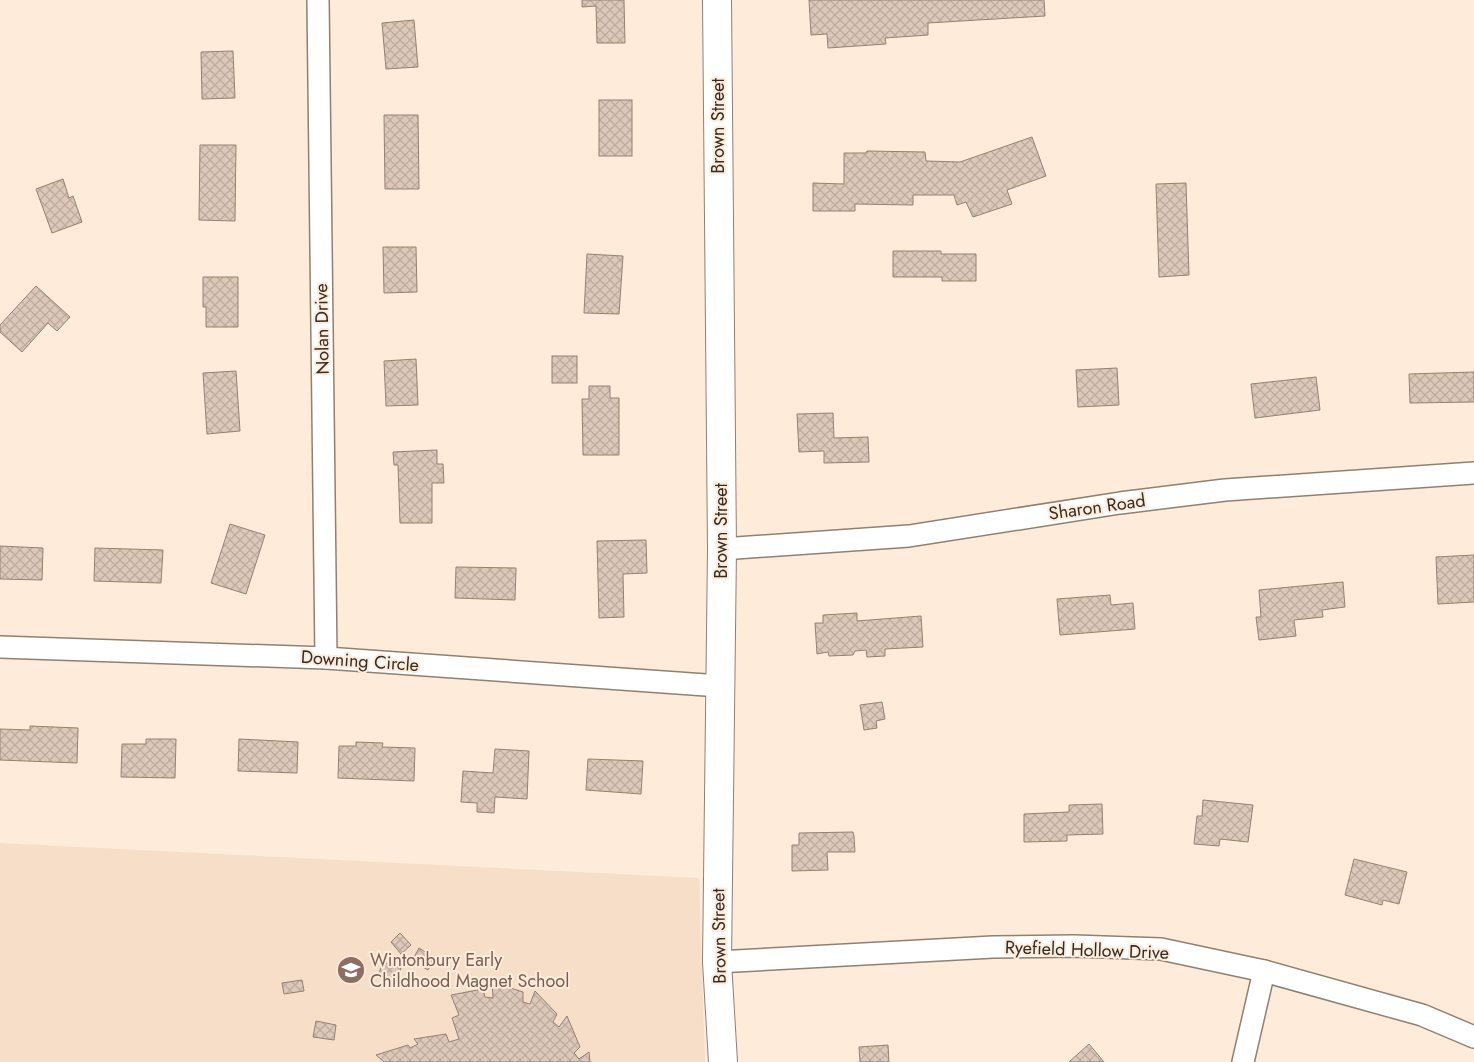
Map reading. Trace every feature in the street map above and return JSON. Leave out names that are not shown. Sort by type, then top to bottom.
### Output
[{"type":"street","name":"Nolan Drive","points":[[318,0],[326,658]]},
{"type":"street","name":"Brown Street","points":[[717,0],[722,549],[717,962],[723,1062]]},
{"type":"street","name":"Sharon Road","points":[[722,549],[909,536],[1120,503],[1225,490],[1474,473]]},
{"type":"street","name":"Downing Circle","points":[[0,647],[326,658],[720,686]]},
{"type":"street","name":"Ryefield Hollow Drive","points":[[717,962],[994,948],[1074,946],[1162,949],[1264,971],[1422,1015],[1474,1037]]},
{"type":"street","points":[[1243,1062],[1264,971]]},
{"type":"shaded area","name":"Wintonbury Early Childhood Magnet School","points":[[0,843],[699,878],[705,1062],[0,1062]]},
{"type":"building","points":[[582,0],[624,0],[625,43],[597,43],[596,6],[582,7]]},
{"type":"building","points":[[809,0],[1044,0],[1045,16],[928,23],[928,35],[885,38],[886,44],[828,48],[827,34],[811,35]]},
{"type":"building","points":[[414,20],[418,67],[386,69],[382,23]]},
{"type":"building","points":[[233,51],[235,98],[202,99],[201,52]]},
{"type":"building","points":[[599,100],[632,100],[632,156],[599,156]]},
{"type":"building","points":[[384,115],[418,115],[419,189],[385,189]]},
{"type":"building","points":[[1032,137],[1046,176],[1007,190],[1012,204],[973,217],[966,202],[957,205],[954,195],[913,195],[913,205],[855,204],[855,211],[813,211],[813,183],[844,184],[844,153],[866,153],[867,151],[925,152],[926,161],[960,162]]},
{"type":"building","points":[[200,145],[236,145],[235,221],[199,220]]},
{"type":"building","points":[[63,179],[69,198],[73,196],[82,222],[52,233],[36,189]]},
{"type":"building","points":[[1186,183],[1189,275],[1159,277],[1156,184]]},
{"type":"building","points":[[383,247],[416,247],[417,292],[384,293]]},
{"type":"building","points":[[893,251],[941,251],[941,254],[976,254],[976,281],[942,281],[942,277],[893,277]]},
{"type":"building","points":[[587,254],[623,256],[619,314],[584,313]]},
{"type":"building","points":[[203,277],[238,277],[238,327],[206,327],[206,307],[203,307]]},
{"type":"building","points":[[36,286],[70,317],[57,331],[48,323],[22,352],[0,332],[0,325]]},
{"type":"building","points":[[552,356],[577,356],[577,383],[552,383]]},
{"type":"building","points":[[416,359],[418,405],[386,406],[384,361]]},
{"type":"building","points":[[1117,368],[1119,405],[1078,407],[1076,370]]},
{"type":"building","points":[[236,371],[240,431],[207,434],[203,373]]},
{"type":"building","points":[[1474,372],[1474,402],[1410,403],[1409,374]]},
{"type":"building","points":[[1316,377],[1320,410],[1255,418],[1251,384]]},
{"type":"building","points":[[589,386],[610,386],[610,398],[619,398],[619,455],[583,455],[582,399],[589,399]]},
{"type":"building","points":[[833,413],[834,438],[868,437],[869,462],[824,463],[824,451],[799,452],[797,414]]},
{"type":"building","points":[[437,450],[437,464],[443,464],[444,483],[432,483],[432,523],[400,523],[398,465],[394,465],[393,452]]},
{"type":"building","points":[[230,524],[265,535],[246,594],[211,583]]},
{"type":"building","points":[[646,540],[647,573],[623,574],[624,617],[599,618],[597,541]]},
{"type":"building","points":[[0,546],[43,548],[42,580],[0,579]]},
{"type":"building","points":[[95,548],[163,550],[161,583],[94,581]]},
{"type":"building","points":[[1474,555],[1474,602],[1438,604],[1436,557]]},
{"type":"building","points":[[456,567],[516,568],[515,600],[455,598]]},
{"type":"building","points":[[1343,582],[1345,607],[1322,610],[1323,617],[1294,620],[1296,636],[1259,640],[1256,617],[1261,617],[1259,590]]},
{"type":"building","points":[[1110,595],[1111,605],[1133,603],[1135,629],[1060,635],[1057,599]]},
{"type":"building","points":[[857,613],[857,621],[921,616],[923,647],[885,649],[885,656],[867,657],[866,650],[855,651],[853,655],[829,656],[828,652],[817,654],[815,623],[823,623],[823,615]]},
{"type":"building","points":[[882,702],[885,719],[876,721],[877,728],[864,730],[860,705]]},
{"type":"building","points":[[30,726],[78,728],[77,763],[0,760],[0,729],[30,730]]},
{"type":"building","points":[[146,739],[176,739],[175,778],[121,777],[122,744],[146,744]]},
{"type":"building","points":[[239,739],[298,742],[297,773],[238,771]]},
{"type":"building","points":[[356,742],[383,743],[382,747],[415,748],[414,781],[338,778],[339,746],[356,746]]},
{"type":"building","points":[[495,749],[529,751],[527,799],[495,797],[494,813],[477,812],[477,803],[461,802],[463,771],[493,773]]},
{"type":"building","points":[[588,759],[643,761],[641,794],[586,790]]},
{"type":"building","points":[[1203,800],[1253,805],[1248,842],[1220,839],[1219,846],[1194,844],[1197,816],[1202,816]]},
{"type":"building","points":[[1102,804],[1103,834],[1067,835],[1067,841],[1024,842],[1024,814],[1069,812],[1069,805]]},
{"type":"building","points":[[853,832],[855,852],[827,852],[828,870],[792,871],[792,845],[799,845],[799,833]]},
{"type":"building","points":[[1354,859],[1407,872],[1399,904],[1383,900],[1382,905],[1345,895]]},
{"type":"building","points":[[400,933],[411,945],[401,954],[391,942]]},
{"type":"building","points":[[419,948],[435,958],[428,970],[412,961]]},
{"type":"building","points":[[383,962],[401,968],[396,983],[378,976]]},
{"type":"building","points":[[302,980],[304,991],[284,994],[282,983]]},
{"type":"building","points":[[492,982],[523,992],[523,1002],[530,1004],[535,991],[557,1014],[553,1022],[559,1027],[567,1016],[580,1047],[574,1053],[579,1059],[589,1052],[590,1062],[384,1062],[376,1055],[408,1045],[410,1048],[418,1044],[414,1039],[446,1034],[449,1042],[459,1039],[452,1018],[459,1015],[451,995],[483,989],[485,997],[493,998]]},
{"type":"building","points":[[316,1021],[336,1025],[334,1040],[313,1037]]},
{"type":"building","points":[[1089,1044],[1104,1062],[1069,1062]]},
{"type":"building","points":[[888,1045],[889,1062],[860,1062],[859,1047]]},
{"type":"place","name":"Wintonbury Early Childhood Magnet School","points":[[351,970]]}]
